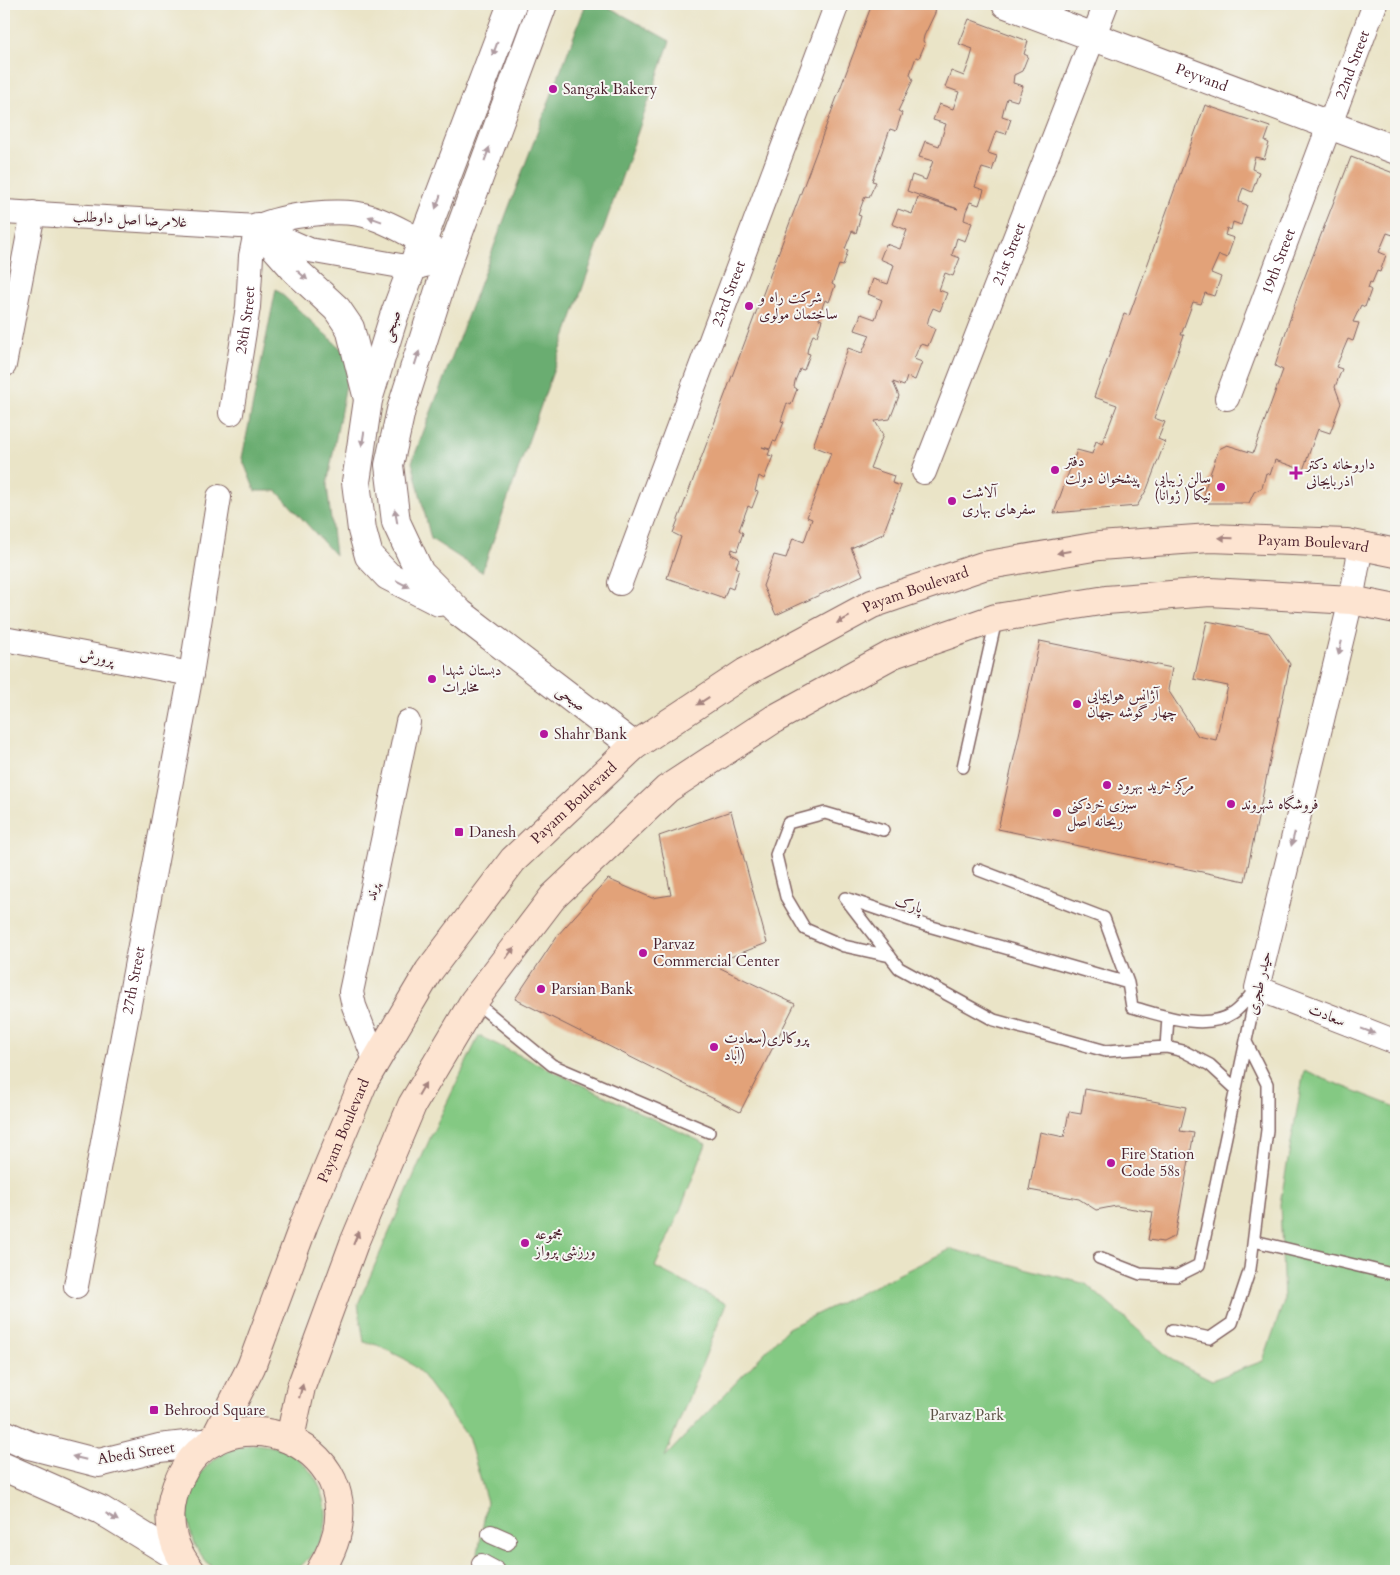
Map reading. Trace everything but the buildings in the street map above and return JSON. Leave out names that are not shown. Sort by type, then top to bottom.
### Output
[{"type":"main road","name":"Payam Boulevard","points":[[213,1442],[251,1367],[304,1224],[364,1081],[375,1060],[429,971],[513,860],[634,746],[746,672],[872,604],[983,566],[1099,546],[1210,538],[1347,543],[1396,553]]},
{"type":"main road","points":[[290,1438],[301,1387],[358,1234],[412,1105],[474,1001],[553,897],[667,789],[774,719],[893,654],[996,618],[1106,600],[1210,592],[1351,600],[1396,609]]},
{"type":"main road","points":[[186,1565],[172,1534],[170,1507],[177,1482],[192,1459],[213,1442],[238,1432],[264,1431],[290,1438],[313,1453],[329,1474],[339,1498],[340,1526],[333,1551],[320,1571]]},
{"type":"street","name":"صبحی","points":[[460,613],[388,576],[369,556],[362,530],[356,482],[368,400],[394,316],[512,4]]},
{"type":"street","name":"صبحی","points":[[543,4],[448,259],[401,410],[389,465],[396,522],[420,572],[460,613],[634,746]]},
{"type":"street","name":"23rd Street","points":[[620,583],[837,4]]},
{"type":"street","name":"Peyvand","points":[[1006,4],[1396,150]]},
{"type":"street","name":"21st Street","points":[[924,472],[1095,37],[1106,4]]},
{"type":"street","name":"22nd Street","points":[[1330,125],[1375,4]]},
{"type":"street","name":"19th Street","points":[[1227,398],[1330,125]]},
{"type":"street","name":"غلامرضا اصل داوطلب","points":[[4,212],[256,227],[309,250],[412,268],[448,259]]},
{"type":"street","points":[[4,365],[33,213]]},
{"type":"street","name":"غلامرضا اصل داوطلب","points":[[256,227],[274,220],[326,213],[369,216],[423,242],[448,259]]},
{"type":"street","points":[[256,227],[296,271],[337,309],[350,328],[368,400]]},
{"type":"street","name":"28th Street","points":[[231,414],[248,307],[251,256],[256,227]]},
{"type":"street","points":[[191,674],[219,497]]},
{"type":"street","name":"حیدر طجری","points":[[1257,988],[1351,600],[1361,546]]},
{"type":"street","name":"پرورش","points":[[4,640],[191,674]]},
{"type":"street","name":"27th Street","points":[[76,1286],[191,674]]},
{"type":"street","name":"پرند","points":[[375,1060],[354,1006],[351,992],[408,722]]},
{"type":"street","name":"سعادت","points":[[1257,988],[1396,1042]]},
{"type":"street","name":"Abedi Street","points":[[4,1434],[29,1445],[99,1463],[159,1448],[213,1442]]},
{"type":"street","points":[[4,1468],[101,1510],[186,1565]]},
{"type":"street","points":[[491,1534],[507,1541]]},
{"type":"lane","points":[[963,767],[996,618]]},
{"type":"lane","points":[[883,830],[825,813],[788,823],[776,855],[786,897],[805,929],[844,946],[890,956]]},
{"type":"lane","points":[[979,870],[1104,918],[1128,983],[1132,1006],[1168,1017],[1211,1022],[1232,1013],[1257,988]]},
{"type":"lane","name":"پارک","points":[[1128,983],[925,925],[844,898],[899,968],[994,1020],[1106,1051],[1166,1047]]},
{"type":"lane","name":"حیدر طجری","points":[[1098,1258],[1140,1274],[1177,1276],[1199,1265],[1257,988]]},
{"type":"lane","points":[[474,1001],[552,1065],[709,1132]]},
{"type":"lane","points":[[1168,1017],[1166,1047],[1183,1051],[1210,1065],[1236,1089]]},
{"type":"lane","points":[[1172,1330],[1210,1338],[1232,1322],[1250,1269],[1266,1130],[1267,1084],[1246,1042]]},
{"type":"lane","points":[[1254,1242],[1396,1275]]},
{"type":"green space","points":[[586,4],[603,4],[670,41],[482,572],[431,539],[412,462]]},
{"type":"green space","points":[[276,289],[348,355],[346,384],[327,485],[335,555],[277,491],[255,491],[242,458]]},
{"type":"green space","name":"Parvaz Park","points":[[479,1036],[706,1144],[677,1218],[655,1267],[726,1304],[665,1457],[788,1328],[951,1249],[1086,1284],[1172,1360],[1212,1380],[1263,1361],[1284,1301],[1280,1204],[1304,1071],[1396,1107],[1396,1571],[475,1571],[487,1502],[468,1437],[420,1372],[405,1359],[377,1345],[364,1342],[358,1304],[431,1136]]},
{"type":"green space","points":[[255,1444],[278,1448],[291,1454],[312,1474],[324,1500],[325,1528],[320,1542],[309,1558],[295,1571],[218,1571],[206,1562],[194,1544],[187,1521],[189,1498],[197,1477],[213,1460],[232,1449]]},
{"type":"place","name":"Sangak Bakery","points":[[553,89]]},
{"type":"place","name":"شرکت راه و ساختمان مولوی","points":[[749,306]]},
{"type":"place","name":"دفتر پیشخوان دولت","points":[[1055,470]]},
{"type":"place","name":"داروخانه دکتر اذربایجانی","points":[[1296,473]]},
{"type":"place","name":"سالن زیبایی نیکا ( ژوانا)","points":[[1221,487]]},
{"type":"place","name":"آلاشت سفرهای بهاری","points":[[952,501]]},
{"type":"place","name":"دبستان شهدا مخابرات","points":[[432,679]]},
{"type":"place","name":"آژانس هواپیمایی چهار گوشه جهان","points":[[1077,704]]},
{"type":"place","name":"Shahr Bank","points":[[544,734]]},
{"type":"place","name":"مرکز خرید بهرود","points":[[1107,785]]},
{"type":"place","name":"فروشگاه شهروند","points":[[1231,804]]},
{"type":"place","name":"سبزی خردکنی ریحانه اصل","points":[[1057,813]]},
{"type":"place","name":"Danesh","points":[[459,832]]},
{"type":"place","name":"Parvaz Commercial Center","points":[[643,953]]},
{"type":"place","name":"Parsian Bank","points":[[541,989]]},
{"type":"place","name":"پروکالری(سعادت آباد)","points":[[714,1047]]},
{"type":"place","name":"Fire Station Code 58s","points":[[1111,1163]]},
{"type":"place","name":"مجموعه ورزشی پرواز","points":[[525,1243]]},
{"type":"place","name":"Behrood Square","points":[[154,1410]]}]
